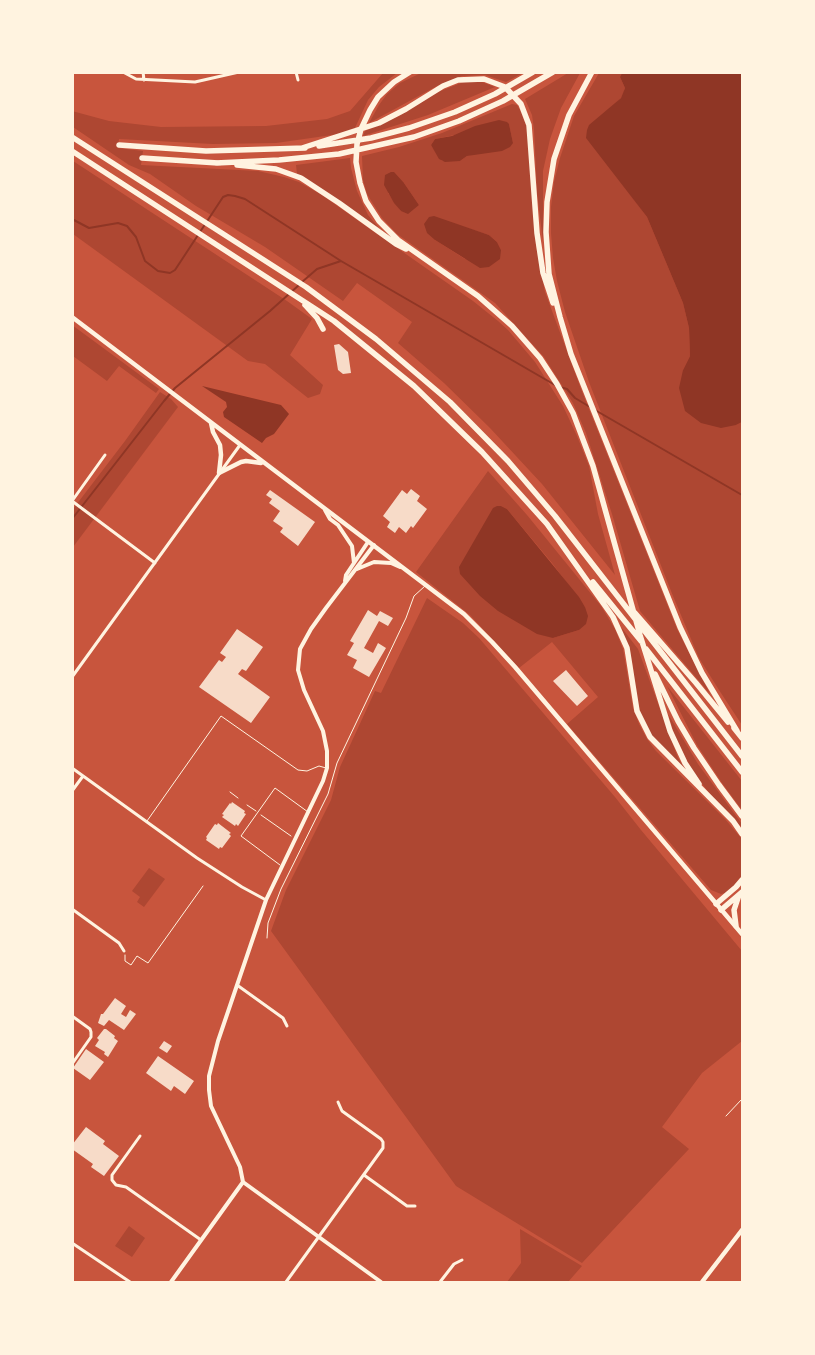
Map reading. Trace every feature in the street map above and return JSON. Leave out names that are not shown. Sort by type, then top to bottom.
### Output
[{"type":"highway","points":[[410,72],[394,82],[378,97],[364,123],[357,144],[356,162],[360,183],[370,207],[386,228],[412,251],[462,284],[492,307],[527,343],[564,396],[583,436],[593,466],[670,731],[685,764],[709,798]]},
{"type":"highway","points":[[119,145],[206,151],[302,148],[371,138],[409,128],[471,105],[495,94],[533,72]]},
{"type":"highway","points":[[216,163],[279,160],[339,154],[414,137],[460,121],[504,101],[553,72]]},
{"type":"highway","points":[[592,72],[569,115],[554,159],[549,183],[546,232],[548,266],[571,354],[587,390],[680,627],[702,673],[742,738]]},
{"type":"highway","points":[[302,148],[379,123],[451,82],[467,78],[484,79],[497,83],[509,90],[519,100],[527,116],[531,135],[534,194],[543,274],[560,317]]},
{"type":"highway","points":[[72,137],[306,287],[405,362],[474,426],[534,490],[578,543],[742,756]]},
{"type":"highway","points":[[72,151],[284,288],[306,306],[317,318],[323,329]]},
{"type":"highway","points":[[142,158],[276,169],[301,178],[339,202],[396,244],[412,251]]},
{"type":"highway","points":[[298,299],[334,321],[414,386],[497,468],[547,524],[601,599],[622,635],[630,659],[637,711],[642,724],[657,746],[733,822],[742,834]]},
{"type":"highway","points":[[566,550],[614,607],[742,772]]},
{"type":"highway","points":[[622,602],[639,618],[737,731]]},
{"type":"highway","points":[[649,661],[678,721],[694,748],[718,785],[742,816]]},
{"type":"highway","points":[[716,904],[736,888],[742,880]]},
{"type":"highway","points":[[721,910],[741,894]]},
{"type":"highway","points":[[736,926],[734,910],[741,894]]},
{"type":"main road","points":[[72,317],[464,614],[492,642],[742,934]]},
{"type":"main road","points":[[211,423],[212,432],[220,444],[219,473]]},
{"type":"main road","points":[[219,473],[234,464],[246,461],[264,464]]},
{"type":"main road","points":[[702,1282],[742,1230]]},
{"type":"street","points":[[122,72],[136,79],[195,82],[239,72]]},
{"type":"street","points":[[143,72],[144,80]]},
{"type":"street","points":[[296,72],[298,80]]},
{"type":"street","points":[[72,677],[240,445]]},
{"type":"street","points":[[105,455],[72,501],[155,563]]},
{"type":"street","points":[[325,510],[352,546],[354,563]]},
{"type":"street","points":[[345,581],[368,542]]},
{"type":"street","points":[[374,545],[345,581],[311,629],[300,649],[298,670],[301,682],[323,731],[327,751],[326,768],[323,781],[266,900],[211,1066],[208,1087],[211,1106],[240,1167],[243,1182],[381,1282]]},
{"type":"street","points":[[355,570],[364,565],[380,562],[403,568]]},
{"type":"street","points":[[72,768],[146,822],[221,873],[266,900]]},
{"type":"street","points":[[72,791],[83,776]]},
{"type":"street","points":[[72,910],[119,943],[124,951]]},
{"type":"street","points":[[237,985],[283,1018],[287,1026]]},
{"type":"street","points":[[72,1016],[90,1029],[91,1032],[91,1037],[72,1064]]},
{"type":"street","points":[[286,1282],[383,1148],[383,1142],[342,1111],[338,1102]]},
{"type":"street","points":[[140,1136],[112,1175],[112,1180],[116,1185],[126,1187],[201,1240]]},
{"type":"street","points":[[364,1175],[407,1206],[415,1206]]},
{"type":"street","points":[[171,1282],[243,1182]]},
{"type":"street","points":[[72,1243],[130,1282]]},
{"type":"street","points":[[440,1282],[454,1264],[462,1260]]},
{"type":"lane","points":[[267,938],[268,923],[281,889],[328,794],[337,763],[406,618],[414,596],[426,585]]},
{"type":"lane","points":[[146,822],[221,716],[298,770],[306,771],[319,766],[326,768]]},
{"type":"lane","points":[[282,866],[241,836],[275,788],[308,812]]},
{"type":"path","points":[[230,792],[238,798]]},
{"type":"path","points":[[247,805],[295,839]]},
{"type":"path","points":[[124,951],[125,961],[131,966],[138,956],[148,963],[203,886]]},
{"type":"path","points":[[726,1116],[742,1099]]},
{"type":"shaded area","points":[[383,73],[397,73],[379,87],[368,100],[354,130],[276,143],[213,144],[119,139],[118,148],[143,151],[141,165],[258,171],[299,182],[322,195],[473,301],[498,321],[535,362],[563,406],[577,436],[589,466],[598,514],[615,575],[542,484],[490,428],[444,383],[398,343],[412,322],[357,283],[343,301],[265,247],[196,206],[150,174],[129,165],[73,127],[72,111],[109,121],[161,127],[266,126],[327,119],[350,111]]},
{"type":"shaded area","points":[[421,73],[523,73],[506,82],[485,75],[462,76],[437,86],[369,123],[387,94],[400,83]]},
{"type":"shaded area","points":[[568,73],[580,73],[561,108],[550,139],[543,171],[543,241],[537,193],[534,129],[532,115],[525,99]]},
{"type":"shaded area","points":[[599,73],[622,73],[620,77],[625,88],[623,94],[607,111],[621,182],[647,217],[683,303],[689,328],[690,356],[683,370],[736,425],[742,422],[742,725],[699,658],[673,596],[589,382],[565,312],[557,281],[551,233],[551,207],[554,182],[574,116]]},
{"type":"shaded area","points":[[622,73],[742,73],[742,422],[736,425],[721,428],[701,423],[685,411],[679,388],[683,370],[690,356],[689,328],[683,303],[647,217],[586,138],[589,125],[621,98],[625,88],[620,77]]},
{"type":"shaded area","points":[[471,81],[482,82],[495,87],[428,115],[363,136],[365,131],[399,116],[438,92]]},
{"type":"shaded area","points":[[512,104],[517,105],[520,110],[528,130],[536,246],[545,292],[581,389],[677,629],[710,694],[640,611],[586,433],[573,403],[544,357],[495,303],[397,234],[382,218],[367,194],[363,180],[362,156],[399,147],[442,133]],"holes":[[[509,124],[513,143],[467,156],[460,161],[442,161],[431,145],[435,139]],[[404,183],[419,205],[401,211],[388,193]],[[446,221],[489,235],[497,242],[501,250],[465,259],[435,240]]]},
{"type":"shaded area","points":[[499,120],[509,124],[513,143],[502,151],[467,156],[460,161],[445,162],[439,159],[431,145],[435,139],[452,136],[475,126]]},
{"type":"shaded area","points":[[350,158],[357,191],[368,215],[379,228],[297,174],[296,165]]},
{"type":"shaded area","points":[[73,161],[312,319],[290,355],[323,385],[320,394],[308,398],[265,364],[248,361],[73,234]]},
{"type":"shaded area","points":[[394,172],[404,183],[419,205],[408,214],[401,211],[394,203],[384,185],[385,175]]},
{"type":"shaded area","points":[[434,216],[489,235],[497,242],[501,250],[500,259],[489,267],[480,268],[435,240],[427,233],[424,224],[429,217]]},
{"type":"shaded area","points":[[72,325],[159,389],[156,393],[119,366],[107,381],[73,356]]},
{"type":"shaded area","points":[[202,386],[281,405],[289,414],[274,434],[266,438],[262,443],[224,417],[223,412],[227,407],[226,402]]},
{"type":"shaded area","points":[[160,392],[171,399],[178,407],[73,547],[73,509]]},
{"type":"shaded area","points":[[488,471],[527,515],[601,606],[615,629],[623,649],[633,708],[647,739],[656,751],[725,819],[741,838],[742,875],[732,888],[721,894],[711,890],[567,724],[598,697],[552,642],[519,668],[470,615],[416,572]],"holes":[[[501,506],[507,509],[552,563],[585,607],[579,630],[553,638]]]},
{"type":"shaded area","points":[[497,506],[507,509],[579,597],[588,616],[586,624],[579,630],[553,638],[537,634],[498,611],[480,596],[460,574],[459,567],[493,508]]},
{"type":"shaded area","points":[[427,598],[463,623],[479,638],[615,797],[742,951],[742,1041],[702,1073],[662,1127],[689,1149],[582,1263],[456,1186],[271,931],[286,890],[331,800],[340,767],[375,691],[381,693]]},
{"type":"shaded area","points":[[621,627],[638,649],[678,758],[688,774],[658,745],[644,724],[636,697],[629,647]]},
{"type":"shaded area","points":[[667,686],[742,781],[742,810],[697,745]]},
{"type":"shaded area","points":[[668,714],[698,764],[742,824],[742,828],[709,793],[692,770],[675,737]]},
{"type":"shaded area","points":[[149,868],[165,879],[144,907],[137,902],[140,897],[132,891]]},
{"type":"shaded area","points":[[129,1226],[145,1238],[132,1257],[115,1246]]},
{"type":"shaded area","points":[[520,1229],[582,1266],[568,1282],[507,1282],[521,1263]]},
{"type":"building","points":[[339,344],[348,352],[351,373],[343,374],[338,370],[334,345]]},
{"type":"building","points":[[411,489],[420,496],[417,501],[427,509],[413,528],[411,526],[406,533],[399,527],[395,533],[387,527],[390,522],[383,516],[402,490],[407,494]]},
{"type":"building","points":[[270,490],[315,522],[298,546],[280,532],[283,528],[273,521],[280,511],[269,503],[272,499],[266,495]]},
{"type":"building","points":[[368,610],[377,616],[380,611],[393,618],[388,626],[379,621],[364,648],[373,653],[378,643],[386,648],[369,677],[353,668],[357,660],[347,655],[354,643],[350,641]]},
{"type":"building","points":[[237,629],[263,647],[246,671],[242,669],[238,674],[270,697],[251,723],[199,687],[219,660],[222,662],[226,657],[220,653]]},
{"type":"building","points":[[566,670],[588,696],[577,706],[553,681]]},
{"type":"building","points":[[232,802],[245,811],[244,813],[246,814],[238,826],[222,817],[224,815],[222,814]]},
{"type":"building","points":[[218,823],[231,833],[229,834],[231,836],[222,848],[220,847],[219,849],[206,840],[215,824],[217,825]]},
{"type":"building","points":[[115,998],[126,1006],[121,1014],[126,1017],[130,1010],[136,1014],[124,1030],[109,1020],[104,1026],[98,1023],[101,1014],[103,1014]]},
{"type":"building","points":[[104,1029],[115,1036],[114,1038],[118,1041],[108,1057],[104,1054],[105,1052],[95,1046],[99,1040],[97,1038]]},
{"type":"building","points":[[164,1041],[172,1046],[167,1053],[159,1048]]},
{"type":"building","points":[[86,1049],[104,1062],[90,1080],[73,1068]]},
{"type":"building","points":[[158,1056],[194,1081],[185,1094],[174,1086],[171,1091],[146,1073]]},
{"type":"building","points":[[86,1127],[105,1141],[103,1144],[119,1156],[104,1176],[91,1167],[93,1164],[72,1149],[72,1145]]},
{"type":"waterway","points":[[72,219],[89,228],[118,223],[127,226],[136,237],[145,261],[158,271],[170,273],[175,270],[223,197],[228,195],[245,199],[341,261],[555,385]]},
{"type":"waterway","points":[[302,282],[317,269],[341,261]]},
{"type":"waterway","points":[[72,519],[175,388],[299,285]]},
{"type":"waterway","points":[[560,387],[567,389],[575,398],[590,407]]},
{"type":"waterway","points":[[595,410],[742,495]]}]
